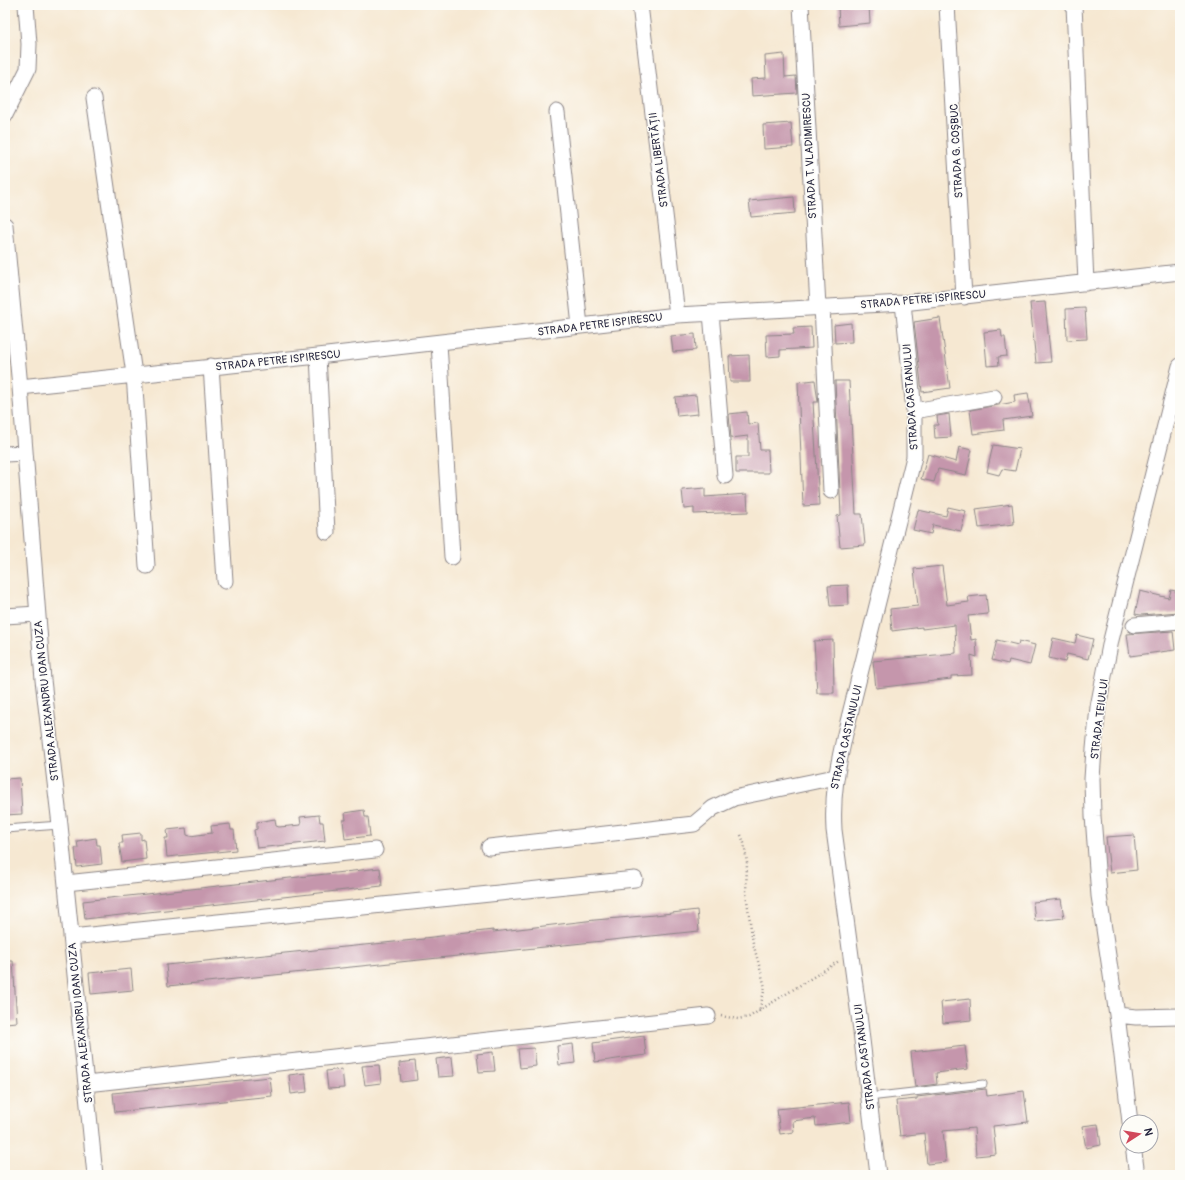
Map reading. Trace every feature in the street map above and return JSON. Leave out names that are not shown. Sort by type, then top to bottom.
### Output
[{"type":"street","points":[[5,115],[12,88],[28,69],[29,44],[26,5]]},
{"type":"street","name":"STRADA LIBERTĂȚII","points":[[640,5],[677,315]]},
{"type":"street","name":"STRADA T. VLADIMIRESCU","points":[[801,5],[831,491]]},
{"type":"street","name":"STRADA G. COȘBUC","points":[[947,5],[964,297]]},
{"type":"street","points":[[1074,5],[1086,283]]},
{"type":"street","points":[[94,98],[134,374],[147,566]]},
{"type":"street","points":[[557,112],[580,326]]},
{"type":"street","name":"STRADA ALEXANDRU IOAN CUZA","points":[[5,225],[20,387],[43,680],[60,825],[95,1175]]},
{"type":"street","name":"STRADA PETRE ISPIRESCU","points":[[20,387],[318,356],[677,315],[964,297],[1180,272]]},
{"type":"street","name":"STRADA CASTANULUI","points":[[878,1175],[834,830],[833,801],[835,777],[914,457],[914,411],[903,302]]},
{"type":"street","points":[[711,313],[725,476]]},
{"type":"street","points":[[439,342],[452,557]]},
{"type":"street","points":[[318,356],[327,532]]},
{"type":"street","points":[[212,366],[225,582]]},
{"type":"street","name":"STRADA TEIULUI","points":[[1129,1114],[1117,1015],[1098,896],[1093,816],[1092,779],[1094,749],[1098,707],[1111,640],[1180,366]]},
{"type":"street","points":[[914,411],[994,397]]},
{"type":"street","points":[[5,454],[25,453]]},
{"type":"street","points":[[5,616],[37,614]]},
{"type":"street","points":[[1134,625],[1180,621]]},
{"type":"street","points":[[489,847],[694,824],[712,808],[738,797],[835,777]]},
{"type":"street","points":[[66,883],[376,850]]},
{"type":"street","points":[[71,937],[636,879]]},
{"type":"street","points":[[1117,1015],[1136,1017],[1180,1016]]},
{"type":"street","points":[[86,1084],[708,1016]]},
{"type":"street","points":[[1134,1154],[1136,1175]]},
{"type":"lane","points":[[5,830],[60,825]]},
{"type":"lane","points":[[868,1097],[983,1084]]},
{"type":"path","points":[[741,835],[744,843],[747,863],[746,893],[753,943],[765,987],[759,1012]]},
{"type":"path","points":[[708,1016],[738,1019],[749,1018],[831,967],[850,952]]},
{"type":"building","points":[[838,5],[869,5],[870,23],[839,26]]},
{"type":"building","points":[[784,54],[785,77],[796,76],[797,93],[752,96],[751,79],[766,78],[765,56]]},
{"type":"building","points":[[791,123],[793,147],[764,149],[763,125]]},
{"type":"building","points":[[794,197],[795,213],[751,217],[749,201]]},
{"type":"building","points":[[1045,302],[1051,362],[1036,363],[1030,303]]},
{"type":"building","points":[[1085,308],[1087,339],[1067,340],[1066,309]]},
{"type":"building","points":[[940,318],[950,388],[922,392],[914,322]]},
{"type":"building","points":[[851,323],[852,342],[835,343],[834,325]]},
{"type":"building","points":[[811,327],[812,348],[780,350],[780,356],[767,357],[766,335],[794,334],[793,328]]},
{"type":"building","points":[[1001,330],[1002,337],[1005,337],[1007,356],[998,357],[999,365],[987,366],[984,332]]},
{"type":"building","points":[[695,334],[696,350],[673,352],[671,336]]},
{"type":"building","points":[[749,355],[750,382],[730,382],[729,356]]},
{"type":"building","points":[[815,380],[818,402],[813,402],[819,505],[803,506],[798,382]]},
{"type":"building","points":[[835,381],[849,381],[856,514],[862,514],[865,545],[840,547],[837,516],[841,515]]},
{"type":"building","points":[[1028,393],[1032,416],[1003,420],[1004,430],[973,434],[970,410],[1015,402],[1014,395]]},
{"type":"building","points":[[696,395],[698,414],[677,416],[675,397]]},
{"type":"building","points":[[747,412],[748,424],[758,423],[760,450],[768,450],[769,473],[736,473],[736,457],[748,457],[748,436],[731,438],[729,414]]},
{"type":"building","points":[[949,414],[951,437],[935,438],[934,425],[938,425],[937,416]]},
{"type":"building","points":[[993,445],[1020,449],[1015,471],[1002,469],[999,475],[987,472]]},
{"type":"building","points":[[959,447],[972,450],[966,475],[938,469],[934,482],[921,479],[928,454],[956,462]]},
{"type":"building","points":[[705,488],[705,497],[747,494],[748,512],[694,514],[694,508],[684,509],[682,490]]},
{"type":"building","points":[[1012,504],[1014,524],[979,528],[976,509]]},
{"type":"building","points":[[948,507],[966,511],[961,531],[933,525],[931,534],[913,530],[918,510],[946,516]]},
{"type":"building","points":[[942,566],[947,605],[969,602],[968,597],[986,595],[988,614],[968,616],[971,640],[976,639],[977,657],[971,655],[972,675],[951,676],[951,679],[876,688],[873,661],[956,653],[955,625],[892,631],[890,609],[918,606],[914,569]]},
{"type":"building","points":[[848,585],[849,605],[830,606],[828,586]]},
{"type":"building","points":[[1171,590],[1180,592],[1179,612],[1141,615],[1135,614],[1140,591],[1169,598]]},
{"type":"building","points":[[1173,631],[1175,650],[1130,656],[1127,634]]},
{"type":"building","points":[[1077,635],[1093,639],[1088,659],[1067,654],[1065,662],[1049,658],[1053,638],[1075,643]]},
{"type":"building","points":[[833,640],[834,693],[817,693],[814,641]]},
{"type":"building","points":[[997,640],[1018,645],[1019,641],[1035,645],[1030,665],[1009,660],[1008,664],[992,660]]},
{"type":"building","points":[[20,778],[22,814],[5,815],[5,779]]},
{"type":"building","points":[[364,810],[365,817],[368,817],[370,836],[345,839],[343,820],[346,820],[345,813]]},
{"type":"building","points":[[319,815],[320,822],[323,822],[325,841],[257,848],[254,830],[257,829],[257,822],[275,819],[276,826],[279,827],[301,825],[300,817]]},
{"type":"building","points":[[230,824],[231,830],[234,830],[236,850],[167,857],[165,838],[168,838],[167,830],[186,828],[187,835],[190,836],[212,833],[211,826]]},
{"type":"building","points":[[141,833],[141,840],[144,839],[146,859],[122,862],[119,843],[123,843],[122,835]]},
{"type":"building","points":[[1134,835],[1137,870],[1110,873],[1106,837]]},
{"type":"building","points":[[96,838],[97,845],[100,845],[102,864],[77,867],[75,848],[78,848],[77,841]]},
{"type":"building","points":[[380,868],[382,886],[85,919],[83,901]]},
{"type":"building","points":[[1061,899],[1064,918],[1035,921],[1033,902]]},
{"type":"building","points":[[697,910],[699,931],[168,986],[166,965]]},
{"type":"building","points":[[5,961],[13,961],[17,1022],[5,1023]]},
{"type":"building","points":[[131,969],[133,990],[91,994],[89,973]]},
{"type":"building","points":[[970,999],[971,1020],[943,1023],[941,1002]]},
{"type":"building","points":[[644,1036],[646,1055],[595,1062],[593,1043]]},
{"type":"building","points":[[573,1044],[575,1063],[559,1065],[557,1046]]},
{"type":"building","points":[[965,1046],[968,1069],[936,1073],[937,1084],[915,1087],[911,1052]]},
{"type":"building","points":[[534,1048],[536,1066],[520,1068],[518,1049]]},
{"type":"building","points":[[493,1052],[495,1071],[479,1072],[477,1054]]},
{"type":"building","points":[[452,1057],[454,1076],[438,1077],[436,1059]]},
{"type":"building","points":[[415,1061],[417,1080],[401,1082],[399,1063]]},
{"type":"building","points":[[379,1065],[381,1083],[365,1085],[362,1066]]},
{"type":"building","points":[[342,1069],[344,1088],[328,1089],[326,1071]]},
{"type":"building","points":[[305,1073],[307,1092],[291,1094],[289,1075]]},
{"type":"building","points":[[270,1077],[272,1096],[115,1112],[113,1093]]},
{"type":"building","points":[[986,1089],[987,1096],[1024,1091],[1028,1122],[993,1126],[996,1154],[976,1156],[974,1128],[943,1131],[946,1162],[927,1164],[924,1133],[900,1136],[896,1101]]},
{"type":"building","points":[[849,1102],[851,1122],[816,1126],[815,1118],[793,1121],[794,1132],[780,1134],[777,1109]]},
{"type":"building","points":[[1098,1124],[1101,1145],[1086,1148],[1082,1126]]}]
